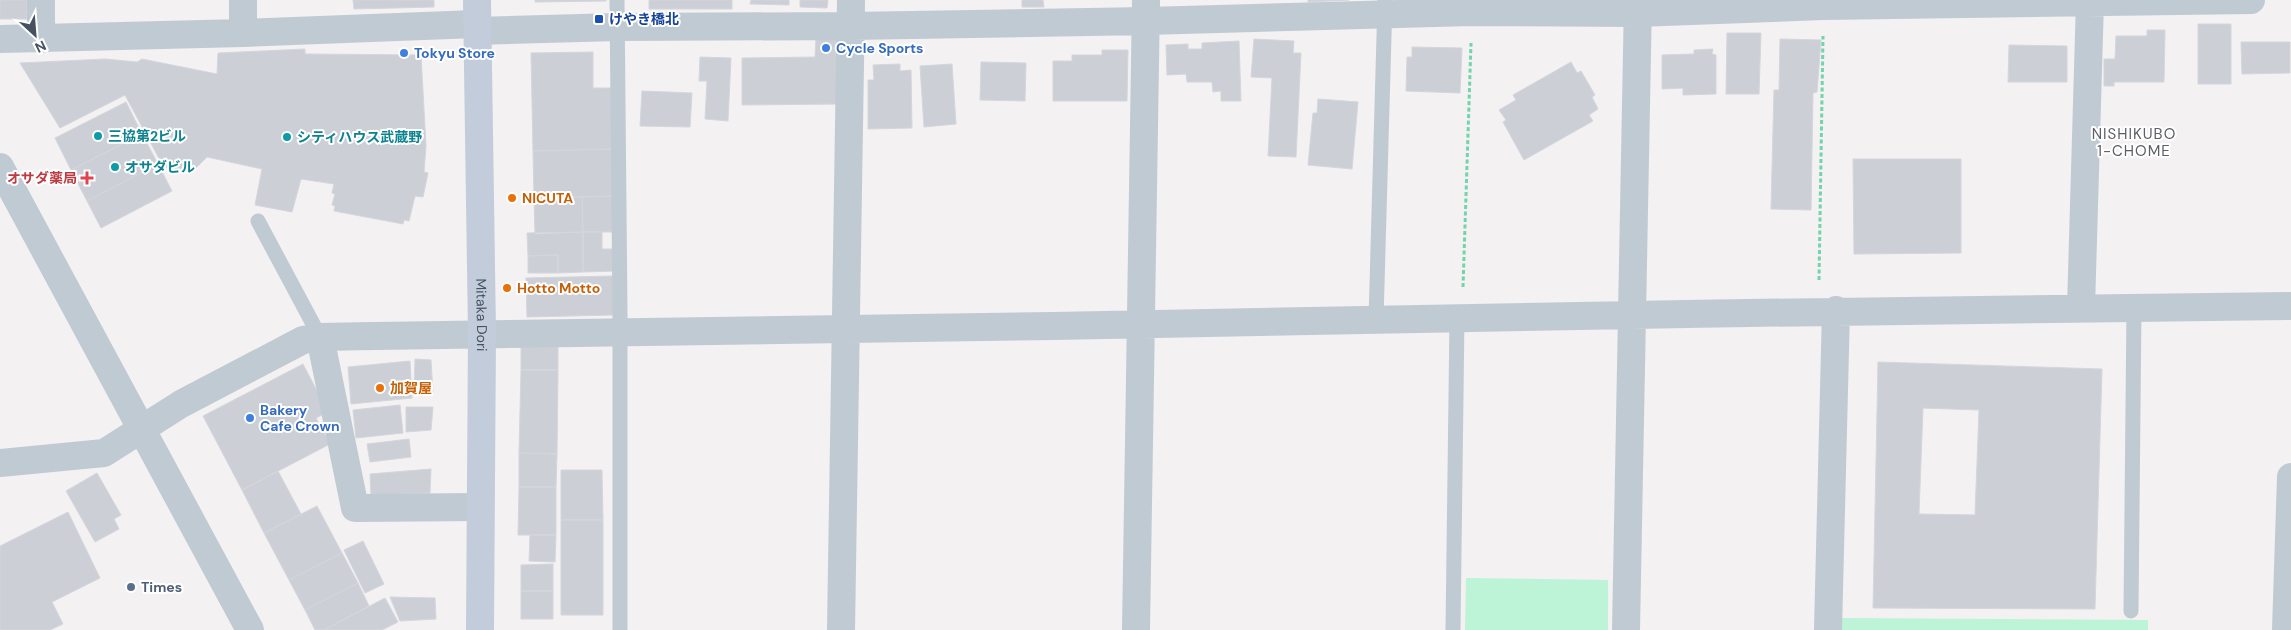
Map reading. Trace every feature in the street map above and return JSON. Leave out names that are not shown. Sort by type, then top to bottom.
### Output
[{"type":"main road","name":"Mitaka Dori","points":[[477,18],[482,333],[480,630]]},
{"type":"street","points":[[41,0],[41,39]]},
{"type":"street","points":[[243,0],[243,33]]},
{"type":"street","points":[[0,40],[243,33],[477,18],[616,27],[851,13],[1385,7],[1471,12],[1637,7],[2251,0]]},
{"type":"street","points":[[2080,308],[2090,2]]},
{"type":"street","points":[[1626,630],[1637,7]]},
{"type":"street","points":[[1136,630],[1146,11]]},
{"type":"street","points":[[841,630],[851,13]]},
{"type":"street","points":[[0,168],[250,630]]},
{"type":"street","points":[[0,464],[104,453],[181,404],[303,340],[320,337],[482,333],[846,330],[1827,310],[2291,306]]},
{"type":"street","points":[[1827,310],[1828,630]]},
{"type":"street","points":[[320,337],[355,508],[480,507]]},
{"type":"street","points":[[2286,630],[2291,477]]},
{"type":"lane","points":[[617,0],[620,630]]},
{"type":"lane","points":[[1376,320],[1385,7]]},
{"type":"lane","points":[[258,221],[320,337]]},
{"type":"lane","points":[[2131,611],[2134,307]]},
{"type":"lane","points":[[1453,630],[1460,317]]},
{"type":"path","points":[[1823,6],[1827,310]]},
{"type":"path","points":[[1460,317],[1471,12]]},
{"type":"green space","points":[[1466,578],[1608,580],[1608,630],[1465,630]]},
{"type":"green space","points":[[1842,618],[2148,620],[2148,630],[1841,630]]},
{"type":"building","points":[[0,0],[27,0],[27,19],[0,19]]},
{"type":"building","points":[[353,0],[434,0],[434,7],[354,9]]},
{"type":"building","points":[[535,0],[606,0],[606,1],[535,2]]},
{"type":"building","points":[[649,0],[732,0],[732,9],[649,9]]},
{"type":"building","points":[[751,0],[789,0],[789,5],[750,4]]},
{"type":"building","points":[[800,0],[828,0],[827,8],[800,7]]},
{"type":"building","points":[[1022,0],[1043,0],[1044,7],[1022,7]]},
{"type":"building","points":[[1308,0],[1349,0],[1308,2]]},
{"type":"building","points":[[2198,24],[2231,24],[2231,84],[2198,84]]},
{"type":"building","points":[[2147,30],[2165,30],[2164,82],[2114,82],[2114,86],[2104,86],[2104,59],[2115,59],[2116,36],[2147,36]]},
{"type":"building","points":[[1727,33],[1761,33],[1759,94],[1726,94]]},
{"type":"building","points":[[816,38],[839,38],[840,104],[742,105],[742,58],[815,57]]},
{"type":"building","points":[[1254,39],[1294,41],[1293,53],[1301,53],[1296,157],[1268,156],[1272,78],[1251,77]]},
{"type":"building","points":[[1780,39],[1821,40],[1817,92],[1813,93],[1811,210],[1771,209],[1774,90],[1779,90]]},
{"type":"building","points":[[1239,41],[1241,101],[1221,101],[1221,91],[1213,92],[1212,82],[1187,82],[1186,74],[1167,75],[1166,45],[1188,44],[1188,49],[1202,49],[1202,43]]},
{"type":"building","points":[[2241,42],[2290,42],[2290,73],[2242,74]]},
{"type":"building","points":[[2009,45],[2067,46],[2067,82],[2008,82]]},
{"type":"building","points":[[1412,47],[1462,48],[1460,93],[1406,91],[1407,57],[1412,57]]},
{"type":"building","name":"シティハウス武蔵野","points":[[305,49],[305,54],[421,55],[426,146],[424,172],[428,173],[423,197],[415,196],[409,221],[404,220],[403,224],[334,211],[335,206],[332,205],[335,194],[332,193],[334,184],[301,179],[292,212],[255,205],[262,169],[207,157],[195,169],[169,169],[162,164],[125,95],[60,128],[20,63],[105,59],[137,62],[142,59],[217,74],[218,53]]},
{"type":"building","points":[[1713,49],[1712,54],[1716,55],[1716,94],[1683,95],[1683,88],[1662,89],[1662,55],[1694,54],[1694,50]]},
{"type":"building","points":[[1102,50],[1128,50],[1127,101],[1053,101],[1053,61],[1072,61],[1072,55],[1102,55]]},
{"type":"building","points":[[593,52],[593,88],[611,88],[612,149],[533,151],[531,53]]},
{"type":"building","points":[[700,57],[731,58],[728,121],[705,119],[707,81],[699,81]]},
{"type":"building","points":[[981,62],[1026,63],[1025,101],[980,100]]},
{"type":"building","points":[[1571,62],[1577,73],[1581,71],[1595,95],[1592,97],[1598,109],[1589,115],[1593,121],[1524,160],[1503,122],[1506,120],[1499,110],[1516,100],[1513,95]]},
{"type":"building","points":[[900,64],[900,71],[911,70],[912,128],[868,129],[868,80],[874,80],[873,65]]},
{"type":"building","points":[[952,64],[956,124],[924,127],[920,66]]},
{"type":"building","points":[[642,91],[692,93],[690,127],[640,126]]},
{"type":"building","points":[[1318,99],[1358,102],[1352,169],[1308,165],[1313,113],[1317,113]]},
{"type":"building","name":"三協第2ビル","points":[[126,102],[142,134],[71,170],[55,138]]},
{"type":"building","name":"オサダビル","points":[[142,134],[158,164],[87,201],[71,170]]},
{"type":"building","points":[[612,149],[613,196],[534,198],[533,151]]},
{"type":"building","points":[[1853,159],[1961,159],[1961,253],[1854,254]]},
{"type":"building","points":[[158,164],[172,191],[101,228],[87,201]]},
{"type":"building","points":[[613,196],[614,232],[583,232],[582,197]]},
{"type":"building","points":[[582,197],[583,232],[535,234],[534,198]]},
{"type":"building","points":[[583,232],[583,272],[558,273],[558,255],[528,256],[527,233]]},
{"type":"building","points":[[583,232],[602,232],[602,249],[615,249],[616,271],[583,272]]},
{"type":"building","points":[[558,255],[558,273],[528,273],[528,256]]},
{"type":"building","points":[[613,276],[614,315],[527,317],[526,278]]},
{"type":"building","points":[[521,346],[558,346],[558,370],[521,370]]},
{"type":"building","points":[[415,359],[431,360],[433,393],[414,394]]},
{"type":"building","points":[[410,361],[412,398],[351,404],[348,367]]},
{"type":"building","points":[[1878,362],[2102,369],[2095,609],[1873,608]],"holes":[[[1923,408],[1979,410],[1975,515],[1919,514]]]},
{"type":"building","points":[[303,364],[328,412],[316,418],[330,444],[242,490],[203,416]]},
{"type":"building","points":[[521,370],[558,370],[557,454],[519,453]]},
{"type":"building","points":[[400,405],[403,433],[356,438],[353,410]]},
{"type":"building","points":[[406,407],[433,407],[431,430],[406,432]]},
{"type":"building","points":[[409,439],[411,457],[370,462],[367,444]]},
{"type":"building","points":[[519,453],[557,454],[556,487],[519,487]]},
{"type":"building","points":[[431,469],[430,493],[371,495],[370,474]]},
{"type":"building","points":[[561,470],[602,470],[603,520],[561,520]]},
{"type":"building","points":[[278,471],[301,514],[264,533],[242,490]]},
{"type":"building","points":[[97,473],[121,515],[114,519],[119,529],[95,542],[66,491]]},
{"type":"building","points":[[519,487],[556,487],[556,535],[518,535]]},
{"type":"building","points":[[317,506],[342,553],[289,580],[264,533]]},
{"type":"building","points":[[68,512],[100,578],[52,602],[63,624],[50,630],[0,630],[0,546]]},
{"type":"building","points":[[561,520],[603,520],[603,615],[561,615]]},
{"type":"building","points":[[530,535],[556,535],[555,562],[529,561]]},
{"type":"building","points":[[363,541],[384,584],[365,593],[344,550]]},
{"type":"building","points":[[342,553],[358,583],[305,610],[289,580]]},
{"type":"building","points":[[553,564],[553,591],[521,591],[521,565]]},
{"type":"building","points":[[358,583],[369,606],[324,630],[315,630],[305,610]]},
{"type":"building","points":[[521,591],[553,591],[553,619],[521,619]]},
{"type":"building","points":[[390,597],[435,598],[436,619],[400,621]]},
{"type":"building","points":[[385,598],[398,622],[382,630],[324,630]]},
{"type":"place","name":"けやき橋北","points":[[599,19]]},
{"type":"place","name":"Cycle Sports","points":[[826,48]]},
{"type":"place","name":"Tokyu Store","points":[[404,53]]},
{"type":"place","name":"三協第2ビル","points":[[98,136]]},
{"type":"place","name":"シティハウス武蔵野","points":[[287,137]]},
{"type":"place","name":"オサダビル","points":[[115,167]]},
{"type":"place","name":"オサダ薬局","points":[[87,178]]},
{"type":"place","name":"NICUTA","points":[[512,198]]},
{"type":"place","name":"Hotto Motto","points":[[507,288]]},
{"type":"place","name":"加賀屋","points":[[380,388]]},
{"type":"place","name":"Bakery Cafe Crown","points":[[250,418]]},
{"type":"place","name":"Times","points":[[131,587]]},
{"type":"district","name":"NISHIKUBO 1-CHOME","points":[[2134,142]]}]
